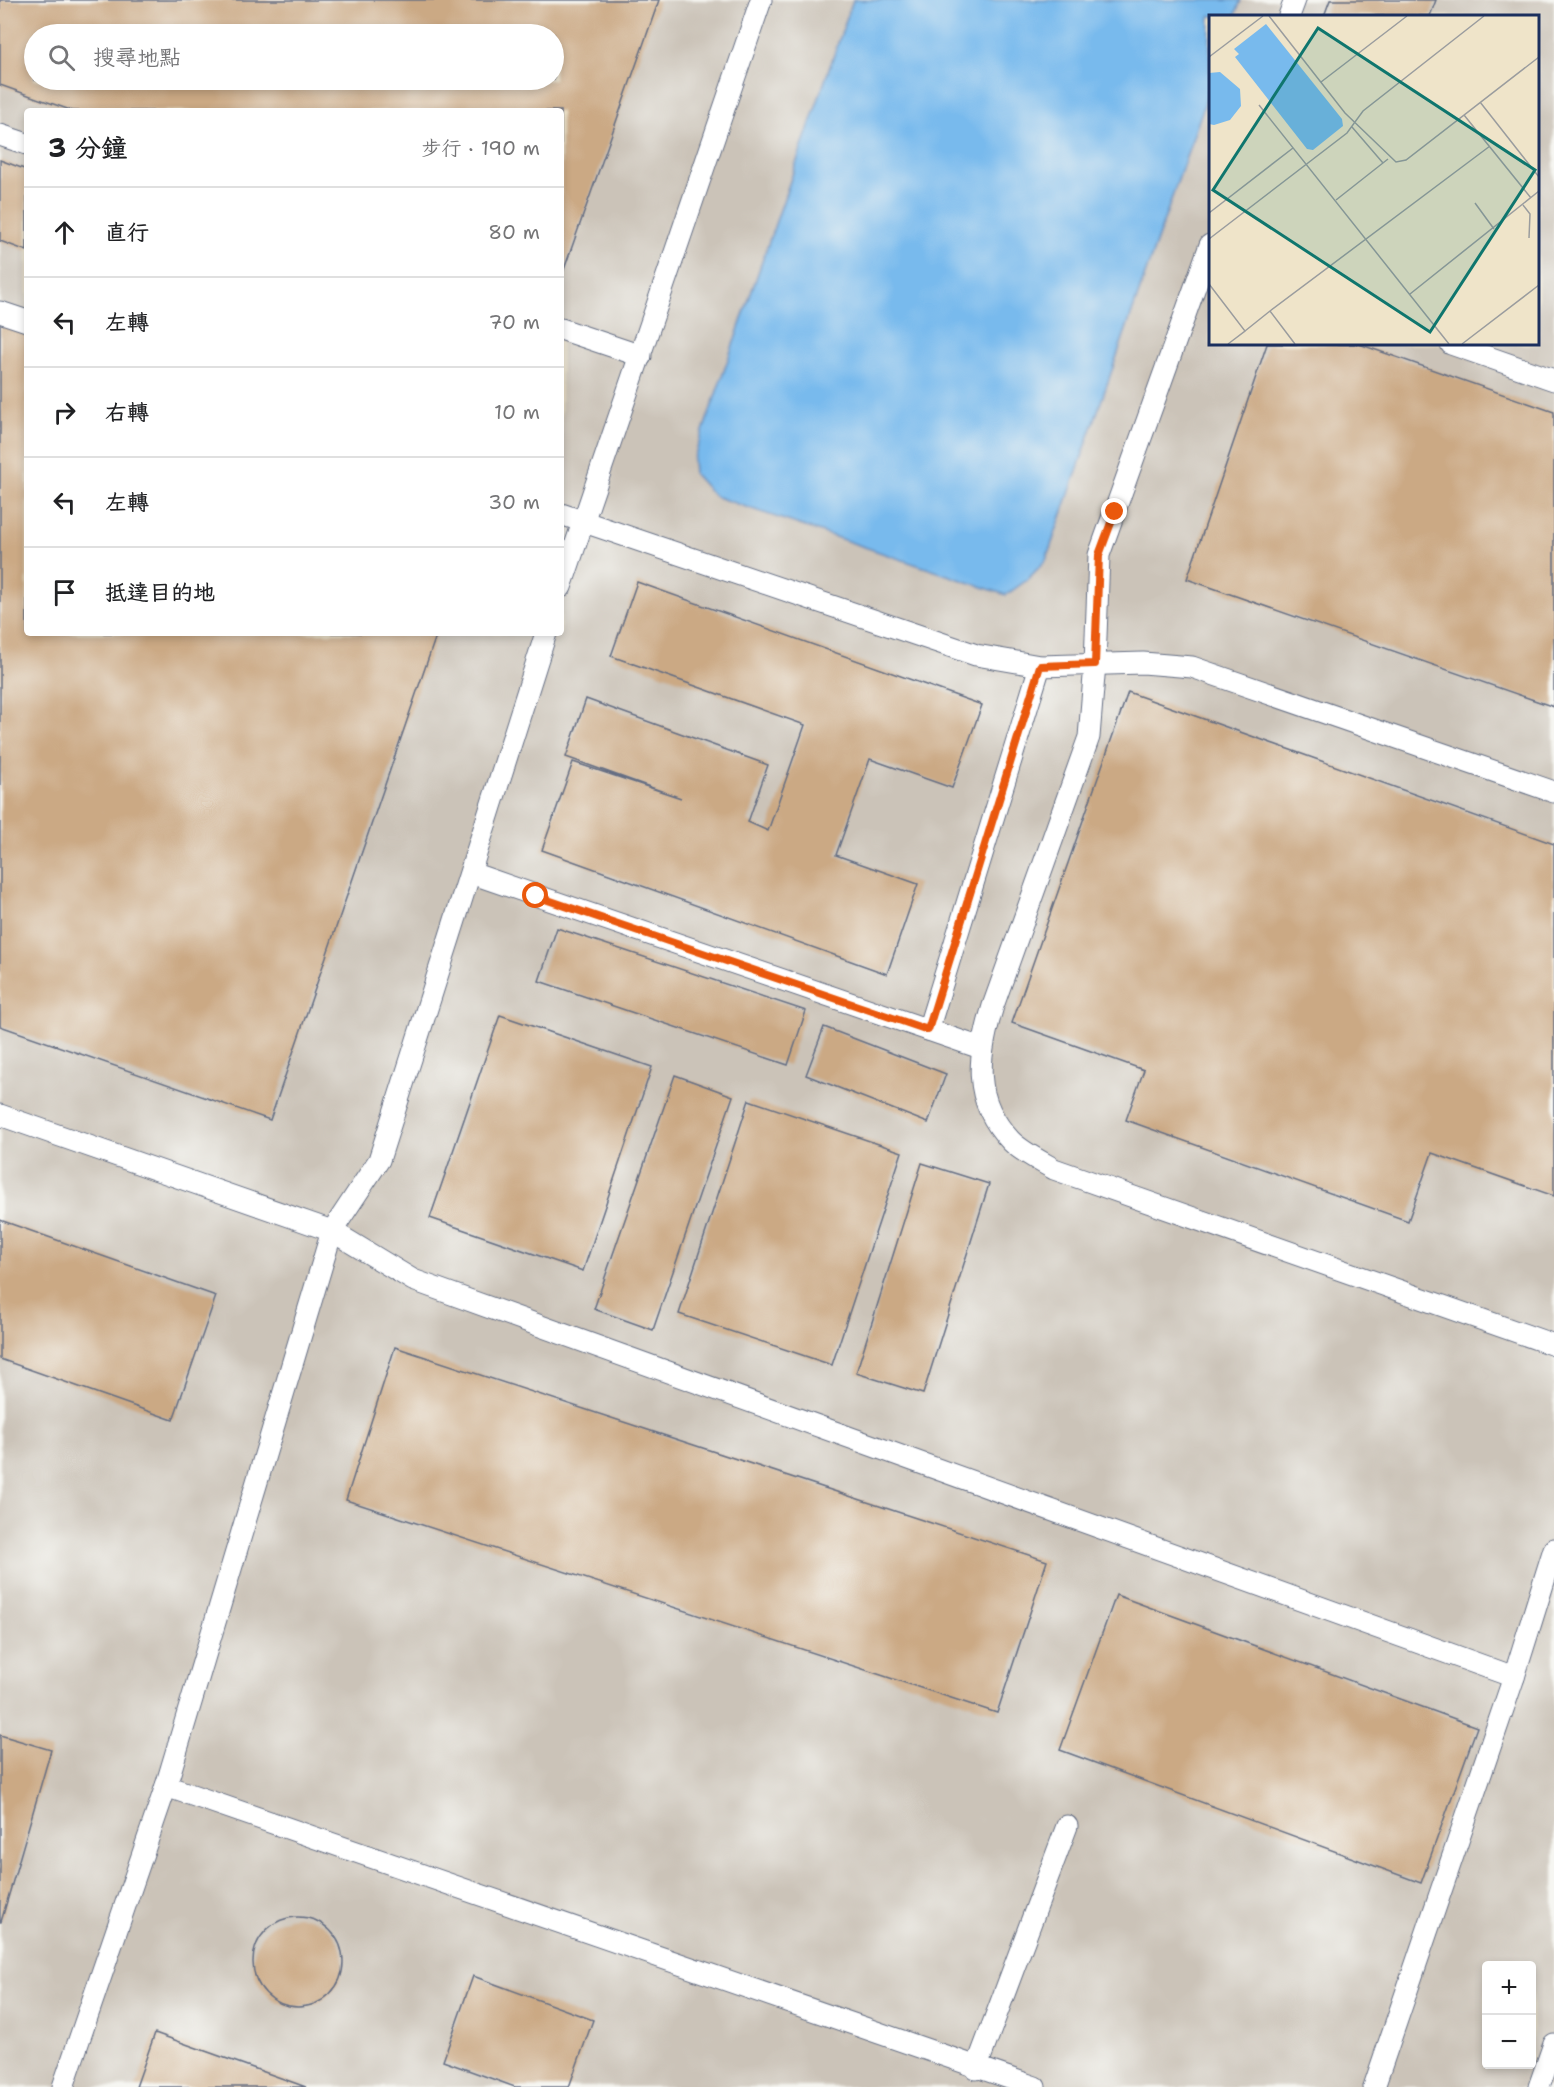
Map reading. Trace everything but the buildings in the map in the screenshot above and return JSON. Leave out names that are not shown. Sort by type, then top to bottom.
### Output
[{"type":"lane","points":[[564,578],[760,0]]},
{"type":"lane","points":[[1289,15],[1295,0]]},
{"type":"lane","points":[[0,135],[24,143]]},
{"type":"lane","points":[[1209,253],[1099,555],[1095,664],[1089,737],[993,1006],[981,1048],[981,1082],[992,1114],[1012,1142],[1054,1169],[1554,1345]]},
{"type":"lane","points":[[0,312],[24,320]]},
{"type":"lane","points":[[564,330],[641,356]]},
{"type":"lane","points":[[1454,345],[1554,380]]},
{"type":"lane","points":[[564,515],[976,655],[1040,666],[1143,663],[1192,667],[1554,792]]},
{"type":"lane","points":[[63,2087],[166,1786],[332,1231],[379,1160],[545,636]]},
{"type":"lane","points":[[928,1030],[1040,666]]},
{"type":"lane","points":[[471,873],[981,1048]]},
{"type":"lane","points":[[0,1115],[332,1231],[413,1280],[1514,1677]]},
{"type":"lane","points":[[1374,2087],[1514,1677],[1554,1549]]},
{"type":"lane","points":[[166,1786],[1035,2087]]},
{"type":"lane","points":[[976,2068],[1067,1826]]},
{"type":"lane","points":[[1539,2087],[1554,2044]]},
{"type":"shaded area","points":[[0,0],[1554,0],[1554,2087],[0,2087]]},
{"type":"water","points":[[853,0],[1241,0],[1235,15],[1209,15],[1209,91],[1046,560],[1027,580],[1006,595],[714,496],[694,474],[693,460]]},
{"type":"route","points":[[536,896],[928,1030],[1040,666],[1095,664],[1099,555],[1115,512]]}]
